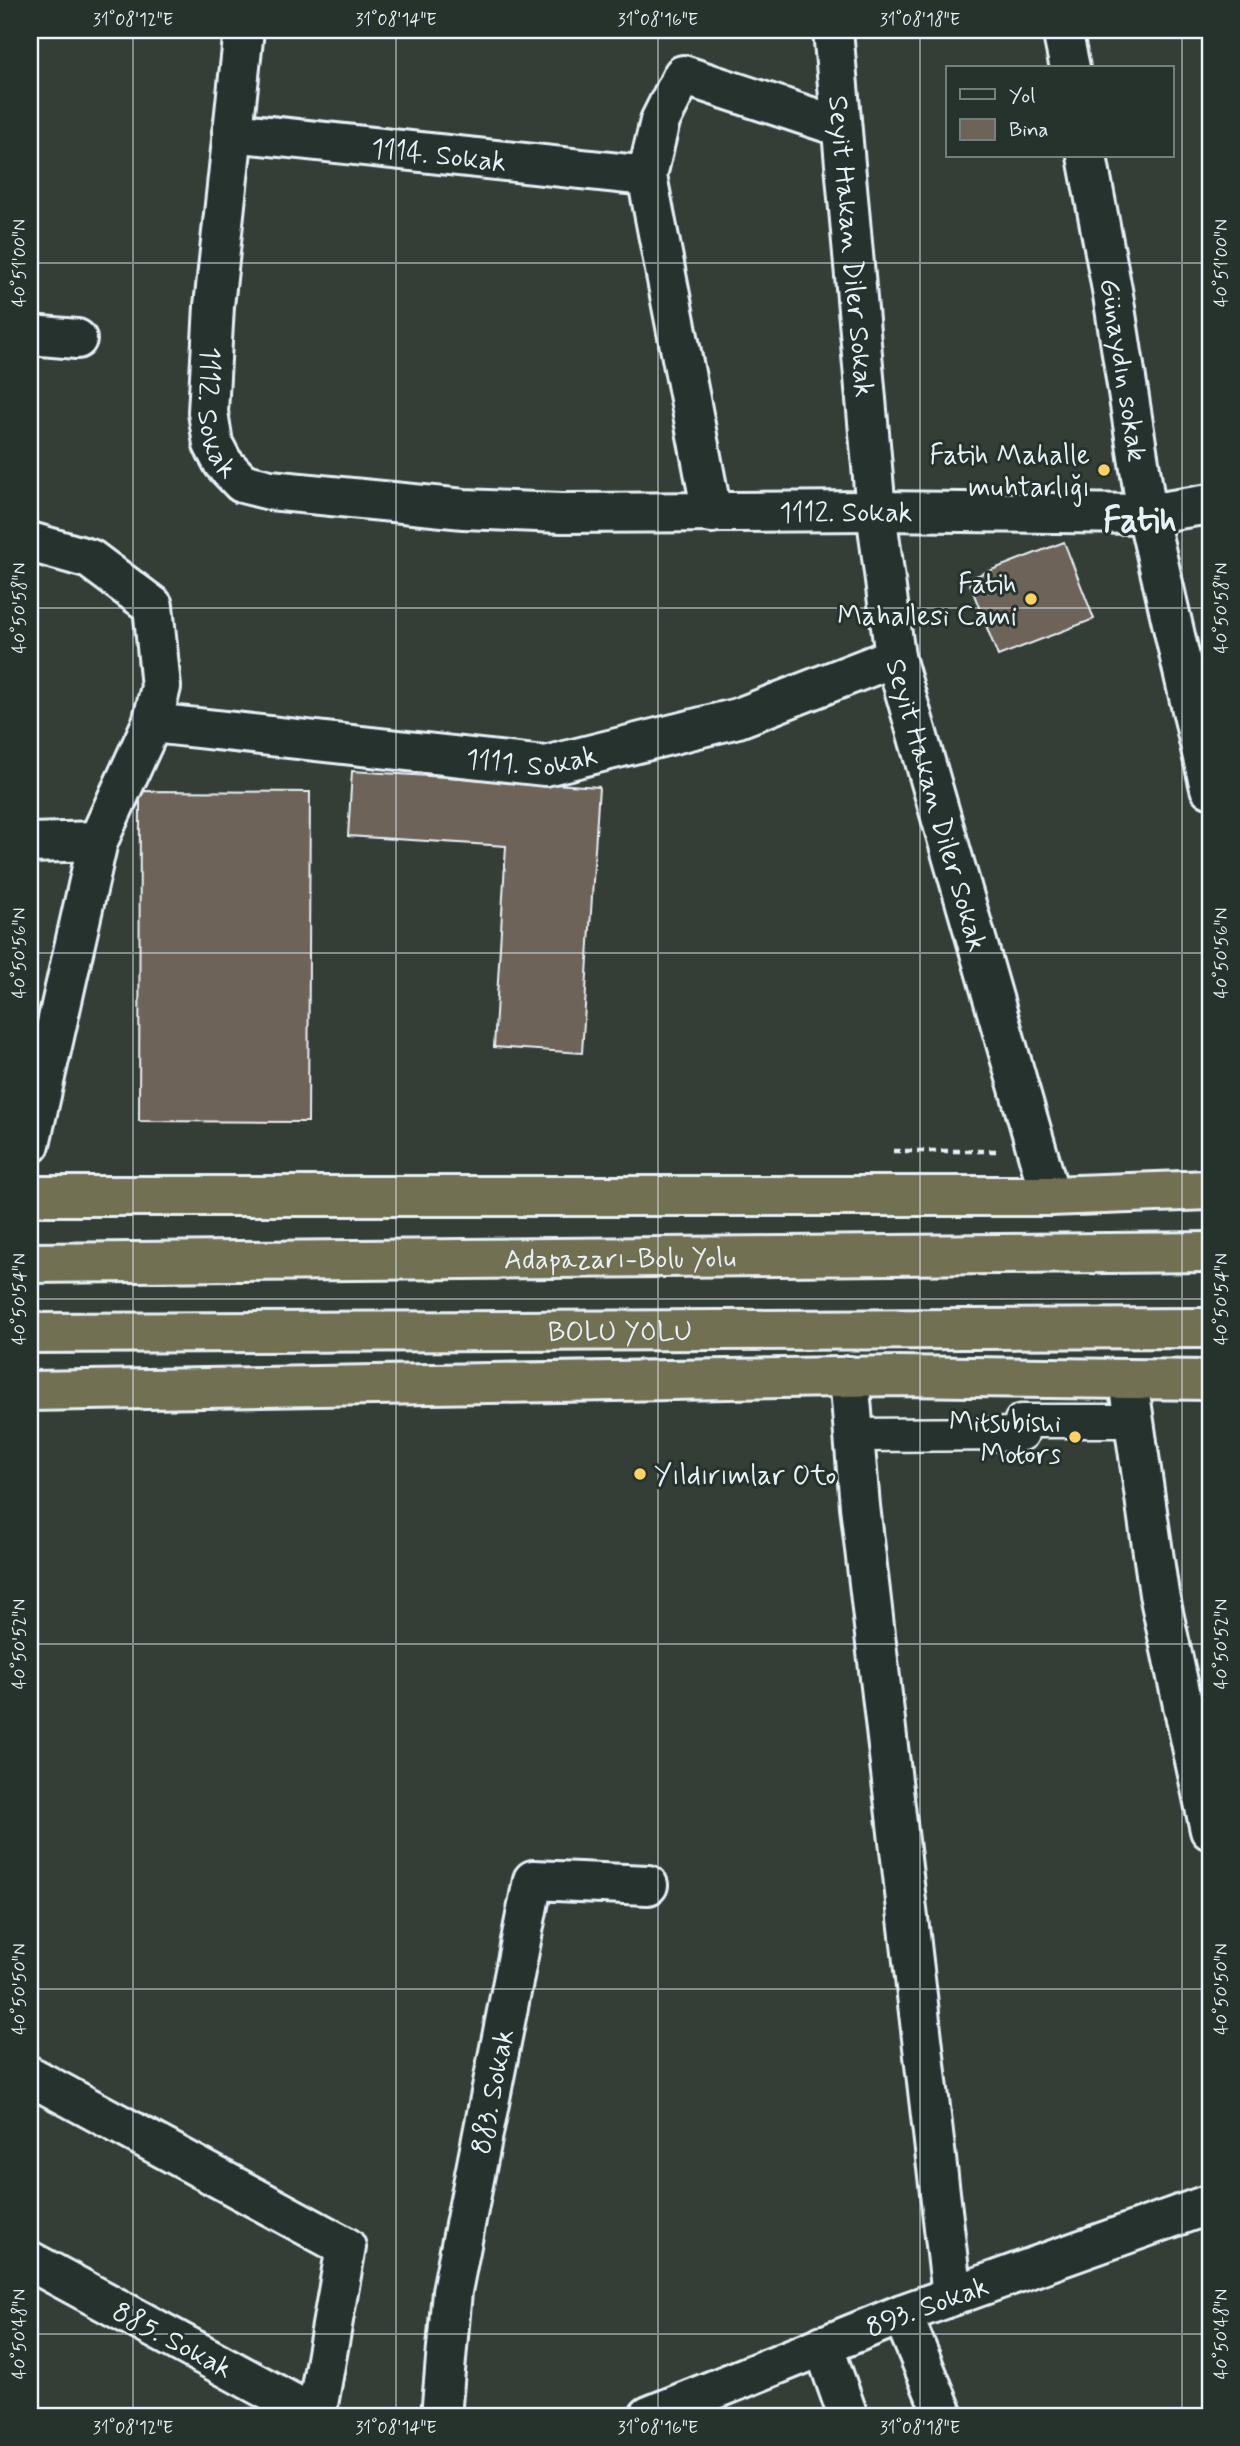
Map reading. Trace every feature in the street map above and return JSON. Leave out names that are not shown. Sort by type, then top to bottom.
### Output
[{"type":"highway","points":[[30,1196],[1050,1196],[1210,1191]]},
{"type":"highway","points":[[1150,1192],[1210,1197]]},
{"type":"highway","name":"Adapazarı-Bolu Yolu","points":[[30,1263],[1210,1252]]},
{"type":"highway","name":"BOLU YOLU","points":[[30,1333],[1210,1328]]},
{"type":"highway","points":[[1128,1380],[1210,1371]]},
{"type":"highway","points":[[30,1391],[849,1376],[1210,1380]]},
{"type":"street","name":"1112. Sokak","points":[[244,30],[214,306],[208,412],[213,444],[223,463],[242,483],[270,490],[464,509],[562,513],[876,511],[1147,514],[1210,504]]},
{"type":"street","name":"Seyit Hakan Diler Sokak","points":[[833,30],[876,511],[895,657],[1050,1196]]},
{"type":"street","points":[[712,513],[647,176],[660,121],[683,75],[842,127]]},
{"type":"street","name":"1114. Sokak","points":[[232,132],[647,176]]},
{"type":"street","name":"Günaydın sokak","points":[[1087,158],[1113,295],[1147,514],[1210,788]]},
{"type":"street","points":[[30,335],[77,339]]},
{"type":"street","points":[[30,542],[90,559],[153,606],[161,687],[152,723],[98,841],[30,1144]]},
{"type":"street","name":"1111. Sokak","points":[[152,723],[545,765],[738,718],[895,657]]},
{"type":"street","points":[[30,843],[98,841]]},
{"type":"street","points":[[849,1376],[952,2296]]},
{"type":"street","points":[[1128,1380],[1159,1594],[1210,1830]]},
{"type":"street","points":[[854,1435],[1022,1434],[1021,1421],[1134,1421]]},
{"type":"street","name":"883. Sokak","points":[[441,2416],[452,2291],[533,1880],[648,1885]]},
{"type":"street","points":[[30,2076],[346,2247],[316,2416]]},
{"type":"street","name":"893. Sokak","points":[[649,2416],[902,2314],[1210,2204]]},
{"type":"street","name":"885. Sokak","points":[[30,2261],[316,2416]]},
{"type":"street","points":[[902,2314],[944,2416]]},
{"type":"street","points":[[823,2345],[848,2416]]},
{"type":"path","points":[[893,1152],[1037,1151]]},
{"type":"building","name":"Fatih Mahallesi Cami","points":[[1064,542],[1094,619],[998,656],[968,579]]},
{"type":"building","points":[[352,771],[599,787],[582,1053],[494,1047],[506,846],[348,836]]},
{"type":"building","points":[[140,791],[310,792],[308,1122],[139,1121]]},
{"type":"place","name":"Fatih Mahalle muhtarlığı","points":[[1104,470]]},
{"type":"place","name":"Fatih Mahallesi Cami","points":[[1031,599]]},
{"type":"place","name":"Mitsubishi Motors","points":[[1075,1437]]},
{"type":"place","name":"Yıldırımlar Oto","points":[[640,1474]]},
{"type":"district","name":"Fatih","points":[[1140,519]]}]
